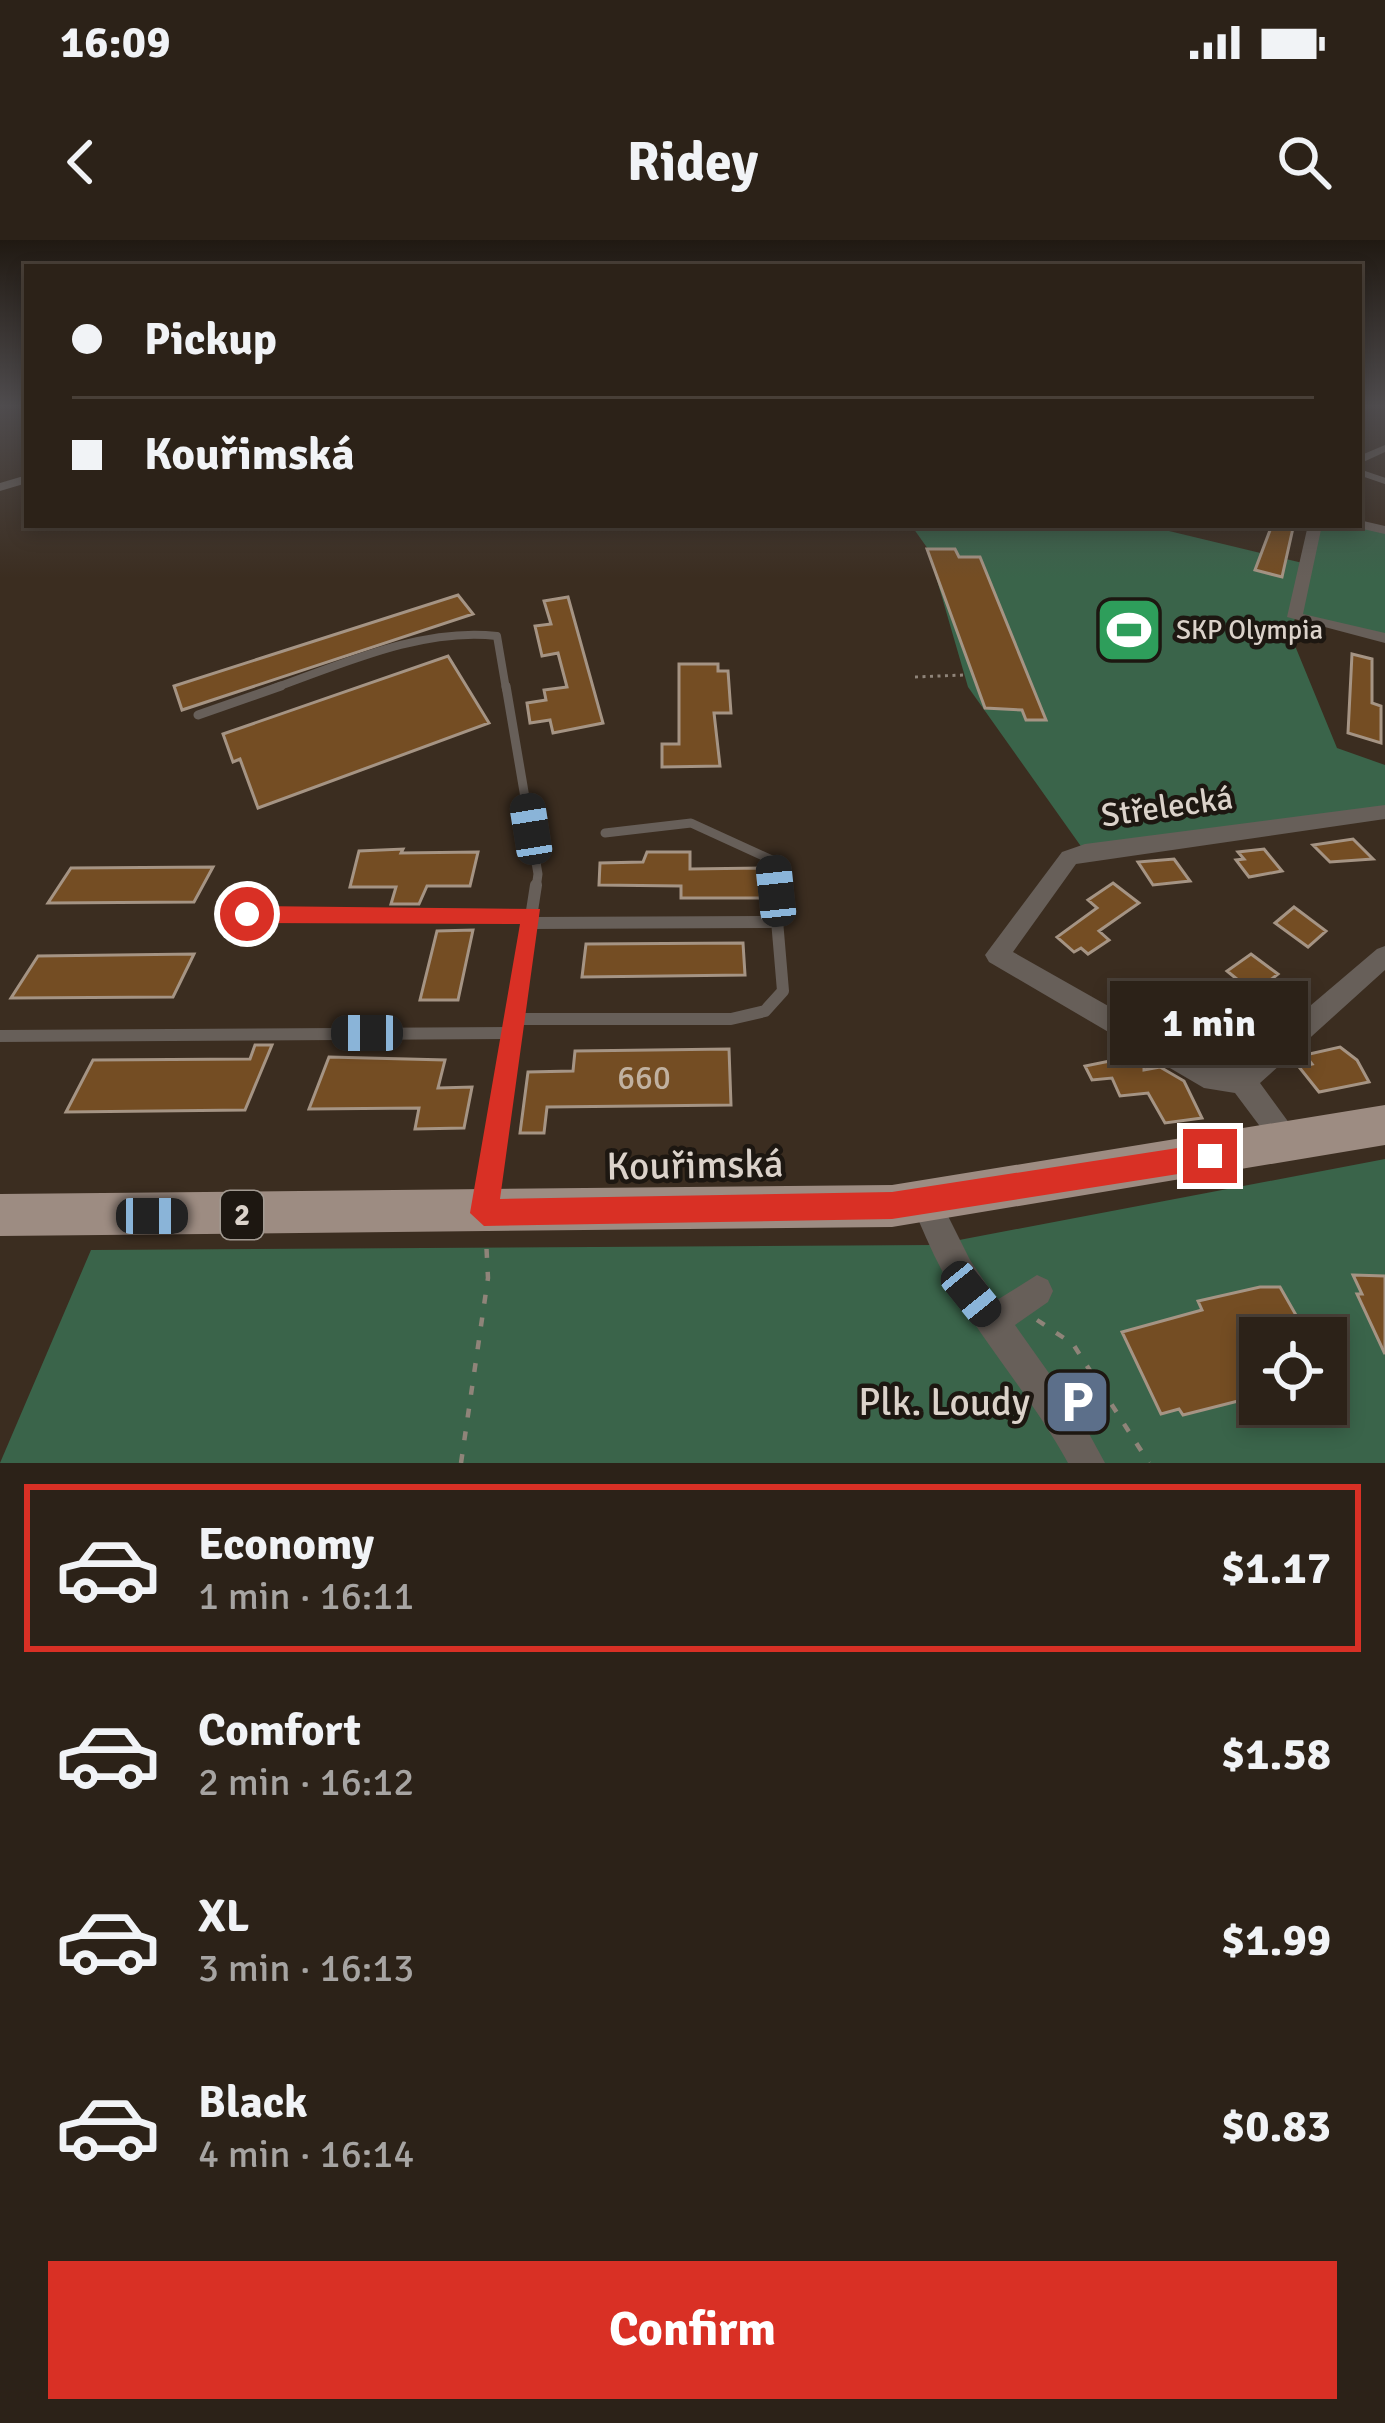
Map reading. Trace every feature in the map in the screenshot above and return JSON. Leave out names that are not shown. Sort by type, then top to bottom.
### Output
[{"type":"main road","name":"Kouřimská","points":[[0,1215],[484,1213],[926,1202],[1385,1125]]},
{"type":"street","points":[[1314,528],[1295,617],[1385,638]]},
{"type":"street","name":"Střelecká","points":[[1242,1082],[1213,1079],[997,955],[1069,858],[1085,852],[1385,812]]},
{"type":"street","points":[[1289,1142],[1242,1082],[1385,956]]},
{"type":"street","points":[[926,1202],[947,1256],[1028,1365],[1087,1463]]},
{"type":"street","points":[[993,1322],[1036,1305]]},
{"type":"lane","points":[[198,715],[429,639],[477,631],[497,636],[538,874],[484,1213]]},
{"type":"lane","points":[[0,1036],[516,1026],[750,1017],[765,1011],[783,991],[772,860],[691,824],[605,833]]},
{"type":"lane","points":[[247,914],[779,922]]},
{"type":"path","points":[[915,676],[963,675]]},
{"type":"path","points":[[461,1463],[488,1278],[484,1213]]},
{"type":"path","points":[[1036,1305],[1047,1331],[1073,1344],[1149,1463]]},
{"type":"green space","points":[[913,528],[1157,528],[1307,564],[1314,528],[1385,530],[1385,638],[1295,618],[1291,636],[1337,748],[1385,765],[1385,812],[1085,852],[968,687],[928,549]]},
{"type":"green space","points":[[1385,1159],[1385,1463],[0,1463],[91,1250],[933,1245]]},
{"type":"building","points":[[1271,528],[1293,528],[1282,577],[1255,570]]},
{"type":"building","points":[[927,549],[955,549],[959,557],[980,557],[1046,720],[1026,720],[1022,710],[985,708]]},
{"type":"building","points":[[458,595],[473,614],[182,710],[174,686]]},
{"type":"building","points":[[568,597],[603,723],[553,733],[550,720],[530,723],[527,703],[546,700],[544,690],[567,687],[558,653],[542,656],[535,626],[551,624],[544,601]]},
{"type":"building","points":[[1352,654],[1372,659],[1372,703],[1381,706],[1381,743],[1348,733]]},
{"type":"building","points":[[448,656],[489,723],[258,808],[240,759],[233,762],[223,734]]},
{"type":"building","points":[[679,664],[718,664],[718,671],[728,671],[731,713],[714,713],[720,766],[662,767],[662,744],[679,744]]},
{"type":"building","points":[[1353,839],[1373,859],[1330,862],[1313,845]]},
{"type":"building","points":[[403,849],[401,853],[478,852],[470,886],[427,886],[419,904],[391,904],[396,887],[350,887],[359,851]]},
{"type":"building","points":[[1264,849],[1282,871],[1249,877],[1236,860],[1244,859],[1238,852]]},
{"type":"building","points":[[647,852],[690,852],[690,869],[762,868],[765,898],[681,898],[681,886],[599,885],[600,863],[643,862]]},
{"type":"building","points":[[1174,859],[1190,881],[1153,885],[1138,862]]},
{"type":"building","points":[[213,867],[194,902],[48,903],[71,868]]},
{"type":"building","points":[[1113,883],[1139,903],[1099,931],[1109,940],[1088,954],[1081,948],[1074,952],[1057,937],[1097,908],[1088,900]]},
{"type":"building","points":[[1294,907],[1326,931],[1308,947],[1275,923]]},
{"type":"building","points":[[473,930],[458,1000],[420,1000],[437,931]]},
{"type":"building","points":[[743,943],[745,975],[582,977],[586,944]]},
{"type":"building","points":[[194,954],[173,997],[11,998],[38,956]]},
{"type":"building","points":[[1251,954],[1278,974],[1254,993],[1227,971]]},
{"type":"building","points":[[1193,986],[1221,1017],[1214,1019],[1217,1031],[1199,1038],[1174,1009],[1187,1005],[1176,992]]},
{"type":"building","points":[[1109,1038],[1144,1058],[1144,1070],[1160,1067],[1184,1081],[1202,1118],[1165,1123],[1148,1093],[1120,1096],[1112,1078],[1092,1080],[1085,1066],[1110,1061]]},
{"type":"building","points":[[255,1045],[272,1045],[245,1110],[66,1112],[93,1060],[250,1059]]},
{"type":"building","points":[[1340,1047],[1357,1060],[1369,1082],[1319,1092],[1299,1067],[1312,1064],[1305,1055]]},
{"type":"building","points":[[729,1049],[731,1105],[547,1107],[544,1133],[520,1133],[528,1072],[573,1071],[575,1051]]},
{"type":"building","points":[[329,1057],[445,1060],[438,1088],[472,1087],[464,1128],[415,1129],[419,1108],[309,1109]]},
{"type":"building","points":[[1353,1275],[1385,1276],[1385,1354],[1357,1294],[1362,1294]]},
{"type":"building","points":[[1280,1287],[1297,1317],[1239,1317],[1239,1401],[1183,1415],[1179,1409],[1161,1414],[1122,1332],[1202,1310],[1198,1301]]},
{"type":"place","name":"SKP Olympia","points":[[1129,630]]},
{"type":"place","name":"Plk. Loudy","points":[[1077,1402]]},
{"type":"route","points":[[247,914],[532,915],[484,1213],[892,1205],[976,1196],[1210,1156]]}]
